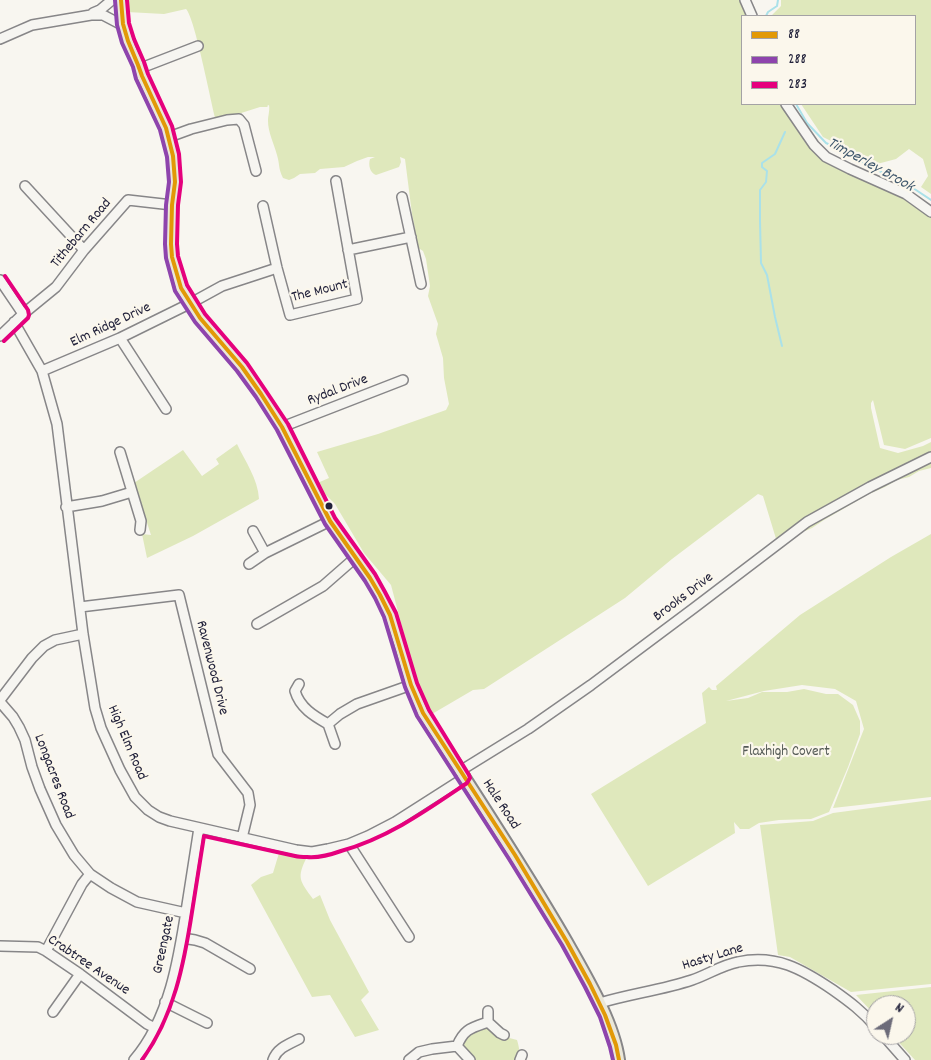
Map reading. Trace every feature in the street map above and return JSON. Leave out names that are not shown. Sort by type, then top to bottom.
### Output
[{"type":"main road","name":"Hale Road","points":[[121,0],[122,17],[130,46],[169,136],[175,166],[170,231],[172,257],[181,288],[200,318],[242,367],[261,394],[282,427],[330,521],[380,595],[390,615],[411,685],[423,713],[544,903],[577,959],[610,1026],[619,1060]]},
{"type":"street","points":[[91,15],[112,0]]},
{"type":"street","points":[[745,0],[752,15]]},
{"type":"street","points":[[0,39],[32,25],[91,15],[104,15],[124,26]]},
{"type":"street","points":[[141,68],[198,46]]},
{"type":"street","points":[[787,105],[814,145],[826,157],[906,194],[931,212]]},
{"type":"street","points":[[169,136],[235,118],[239,119],[244,125],[256,171]]},
{"type":"street","name":"The Mount","points":[[263,206],[290,315],[357,299],[336,181]]},
{"type":"street","points":[[25,186],[84,250]]},
{"type":"street","points":[[402,197],[421,284]]},
{"type":"street","name":"Tithebarn Road","points":[[0,336],[56,287],[84,250],[128,200],[172,205]]},
{"type":"street","points":[[348,250],[411,237]]},
{"type":"street","points":[[191,303],[222,286],[277,268]]},
{"type":"street","points":[[0,280],[23,314]]},
{"type":"street","name":"Elm Ridge Drive","points":[[42,371],[120,338],[191,303]]},
{"type":"street","name":"High Elm Road","points":[[14,322],[42,371],[57,424],[66,507],[95,708],[101,728],[120,770],[133,793],[148,810],[170,822],[312,852],[349,844],[395,822],[462,774]]},
{"type":"street","points":[[120,338],[166,410]]},
{"type":"street","name":"Rydal Drive","points":[[282,427],[403,380]]},
{"type":"street","points":[[120,452],[141,521],[140,530]]},
{"type":"street","name":"Brooks Drive","points":[[462,774],[590,685],[807,522],[870,486],[931,458]]},
{"type":"street","points":[[66,507],[102,501],[132,492]]},
{"type":"street","points":[[249,564],[266,553],[330,521]]},
{"type":"street","points":[[254,531],[266,553]]},
{"type":"street","points":[[257,624],[324,586],[356,558]]},
{"type":"street","name":"Ravenwood Drive","points":[[80,607],[179,595],[218,754],[248,792],[250,805],[242,838]]},
{"type":"street","points":[[0,701],[32,658],[44,646],[55,640],[83,634]]},
{"type":"street","points":[[299,684],[295,691],[297,696],[310,714],[328,724],[335,744]]},
{"type":"street","points":[[328,724],[357,704],[411,685]]},
{"type":"street","name":"Longacres Road","points":[[0,701],[13,717],[25,740],[40,789],[56,825],[74,855],[90,874],[137,902],[186,913]]},
{"type":"street","name":"Greengate","points":[[136,1060],[155,1028],[165,1002],[182,938],[199,828]]},
{"type":"street","points":[[349,844],[409,937]]},
{"type":"street","points":[[46,951],[82,884],[90,874]]},
{"type":"street","points":[[182,938],[205,943],[250,969]]},
{"type":"street","name":"Crabtree Avenue","points":[[0,946],[38,947],[46,951],[155,1028]]},
{"type":"street","name":"Hasty Lane","points":[[600,1003],[691,980],[736,962],[754,960],[782,963],[800,969],[858,1008],[866,1016]]},
{"type":"street","points":[[53,1012],[80,974]]},
{"type":"street","points":[[165,1002],[207,1022]]},
{"type":"street","points":[[488,1011],[488,1022],[504,1035]]},
{"type":"street","points":[[457,1046],[464,1033],[475,1026],[488,1022]]},
{"type":"street","points":[[273,1060],[281,1049],[299,1039]]},
{"type":"street","points":[[892,1045],[905,1060]]},
{"type":"street","points":[[409,1060],[419,1052],[457,1046]]},
{"type":"street","points":[[457,1046],[470,1060]]},
{"type":"green space","points":[[128,0],[739,0],[747,15],[741,15],[741,105],[781,105],[807,145],[817,156],[903,196],[931,218],[931,438],[905,449],[884,445],[873,400],[871,408],[880,448],[898,453],[931,442],[931,468],[897,480],[869,494],[812,528],[805,531],[798,528],[777,542],[763,496],[758,494],[672,559],[625,598],[484,689],[473,690],[432,714],[416,680],[391,585],[364,553],[335,504],[315,484],[329,478],[317,452],[378,434],[446,410],[449,404],[444,378],[443,358],[436,334],[438,324],[428,296],[430,286],[426,259],[423,251],[417,247],[415,241],[405,159],[400,157],[399,167],[376,175],[371,171],[369,164],[370,159],[375,157],[368,157],[344,167],[320,169],[315,173],[300,174],[289,180],[283,178],[269,129],[269,105],[268,107],[260,107],[216,121],[194,28],[186,9],[164,14],[127,12]]},
{"type":"green space","points":[[781,0],[931,0],[931,194],[921,187],[928,176],[923,159],[909,149],[896,159],[877,164],[823,137],[802,105],[916,105],[916,15],[772,15],[781,6]]},
{"type":"green space","points":[[237,444],[254,477],[259,499],[193,536],[147,558],[142,534],[151,535],[134,483],[183,450],[202,476],[219,464],[216,459]]},
{"type":"green space","name":"Flaxhigh Covert","points":[[931,534],[931,797],[833,808],[864,729],[856,701],[835,689],[802,685],[764,691],[726,701],[748,698],[762,692],[787,692],[804,689],[826,694],[838,694],[853,705],[860,721],[860,734],[848,767],[829,812],[811,819],[759,823],[749,829],[740,829],[734,822],[735,833],[648,886],[591,794],[706,723],[702,693],[709,687],[712,690],[717,690],[716,686],[800,615]]},
{"type":"green space","points":[[931,800],[931,984],[851,992],[790,957],[778,955],[760,825],[813,821],[833,813]]},
{"type":"green space","points":[[279,853],[307,857],[301,870],[302,883],[313,899],[320,895],[330,920],[369,992],[361,1000],[379,1030],[355,1037],[330,995],[312,997],[251,885],[261,877],[273,873]]},
{"type":"green space","points":[[931,987],[931,1060],[915,1060],[901,1045],[916,1045],[916,995],[866,995],[866,1006],[856,995]]},
{"type":"green space","points":[[486,1026],[498,1035],[517,1040],[519,1053],[517,1060],[474,1060],[462,1044],[467,1033]]},
{"type":"waterway","name":"Timperley Brook","points":[[766,15],[777,6],[778,0]]},
{"type":"waterway","name":"Timperley Brook","points":[[797,105],[807,123],[826,143],[910,186],[931,200]]},
{"type":"waterway","points":[[782,346],[767,275],[761,263],[760,190],[766,182],[767,171],[762,167],[762,163],[775,154],[785,132]]},
{"type":"transit line","name":"288","points":[[115,0],[117,25],[122,43],[133,67],[136,79],[160,130],[167,157],[169,182],[166,205],[165,244],[166,258],[175,291],[195,322],[237,371],[256,397],[277,430],[325,524],[375,598],[384,617],[405,687],[417,716],[562,945],[600,1017],[613,1060]]},
{"type":"transit line","name":"88","points":[[121,0],[123,24],[128,41],[166,128],[173,156],[175,182],[172,205],[171,244],[172,257],[181,288],[200,318],[242,367],[261,394],[282,427],[330,521],[380,595],[390,615],[411,685],[423,713],[515,855],[567,942],[605,1015],[616,1045],[619,1060]]},
{"type":"transit line","name":"283","points":[[127,0],[129,23],[134,39],[172,126],[179,154],[181,182],[178,205],[177,244],[178,256],[187,285],[205,314],[247,363],[288,424],[335,518],[375,574],[396,613],[417,683],[429,710],[470,778],[467,783],[391,831],[375,839],[324,856],[298,857],[204,836],[189,931],[176,989],[162,1026],[142,1060]]},
{"type":"transit line","name":"283","points":[[4,341],[29,315],[28,310],[5,276]]}]
